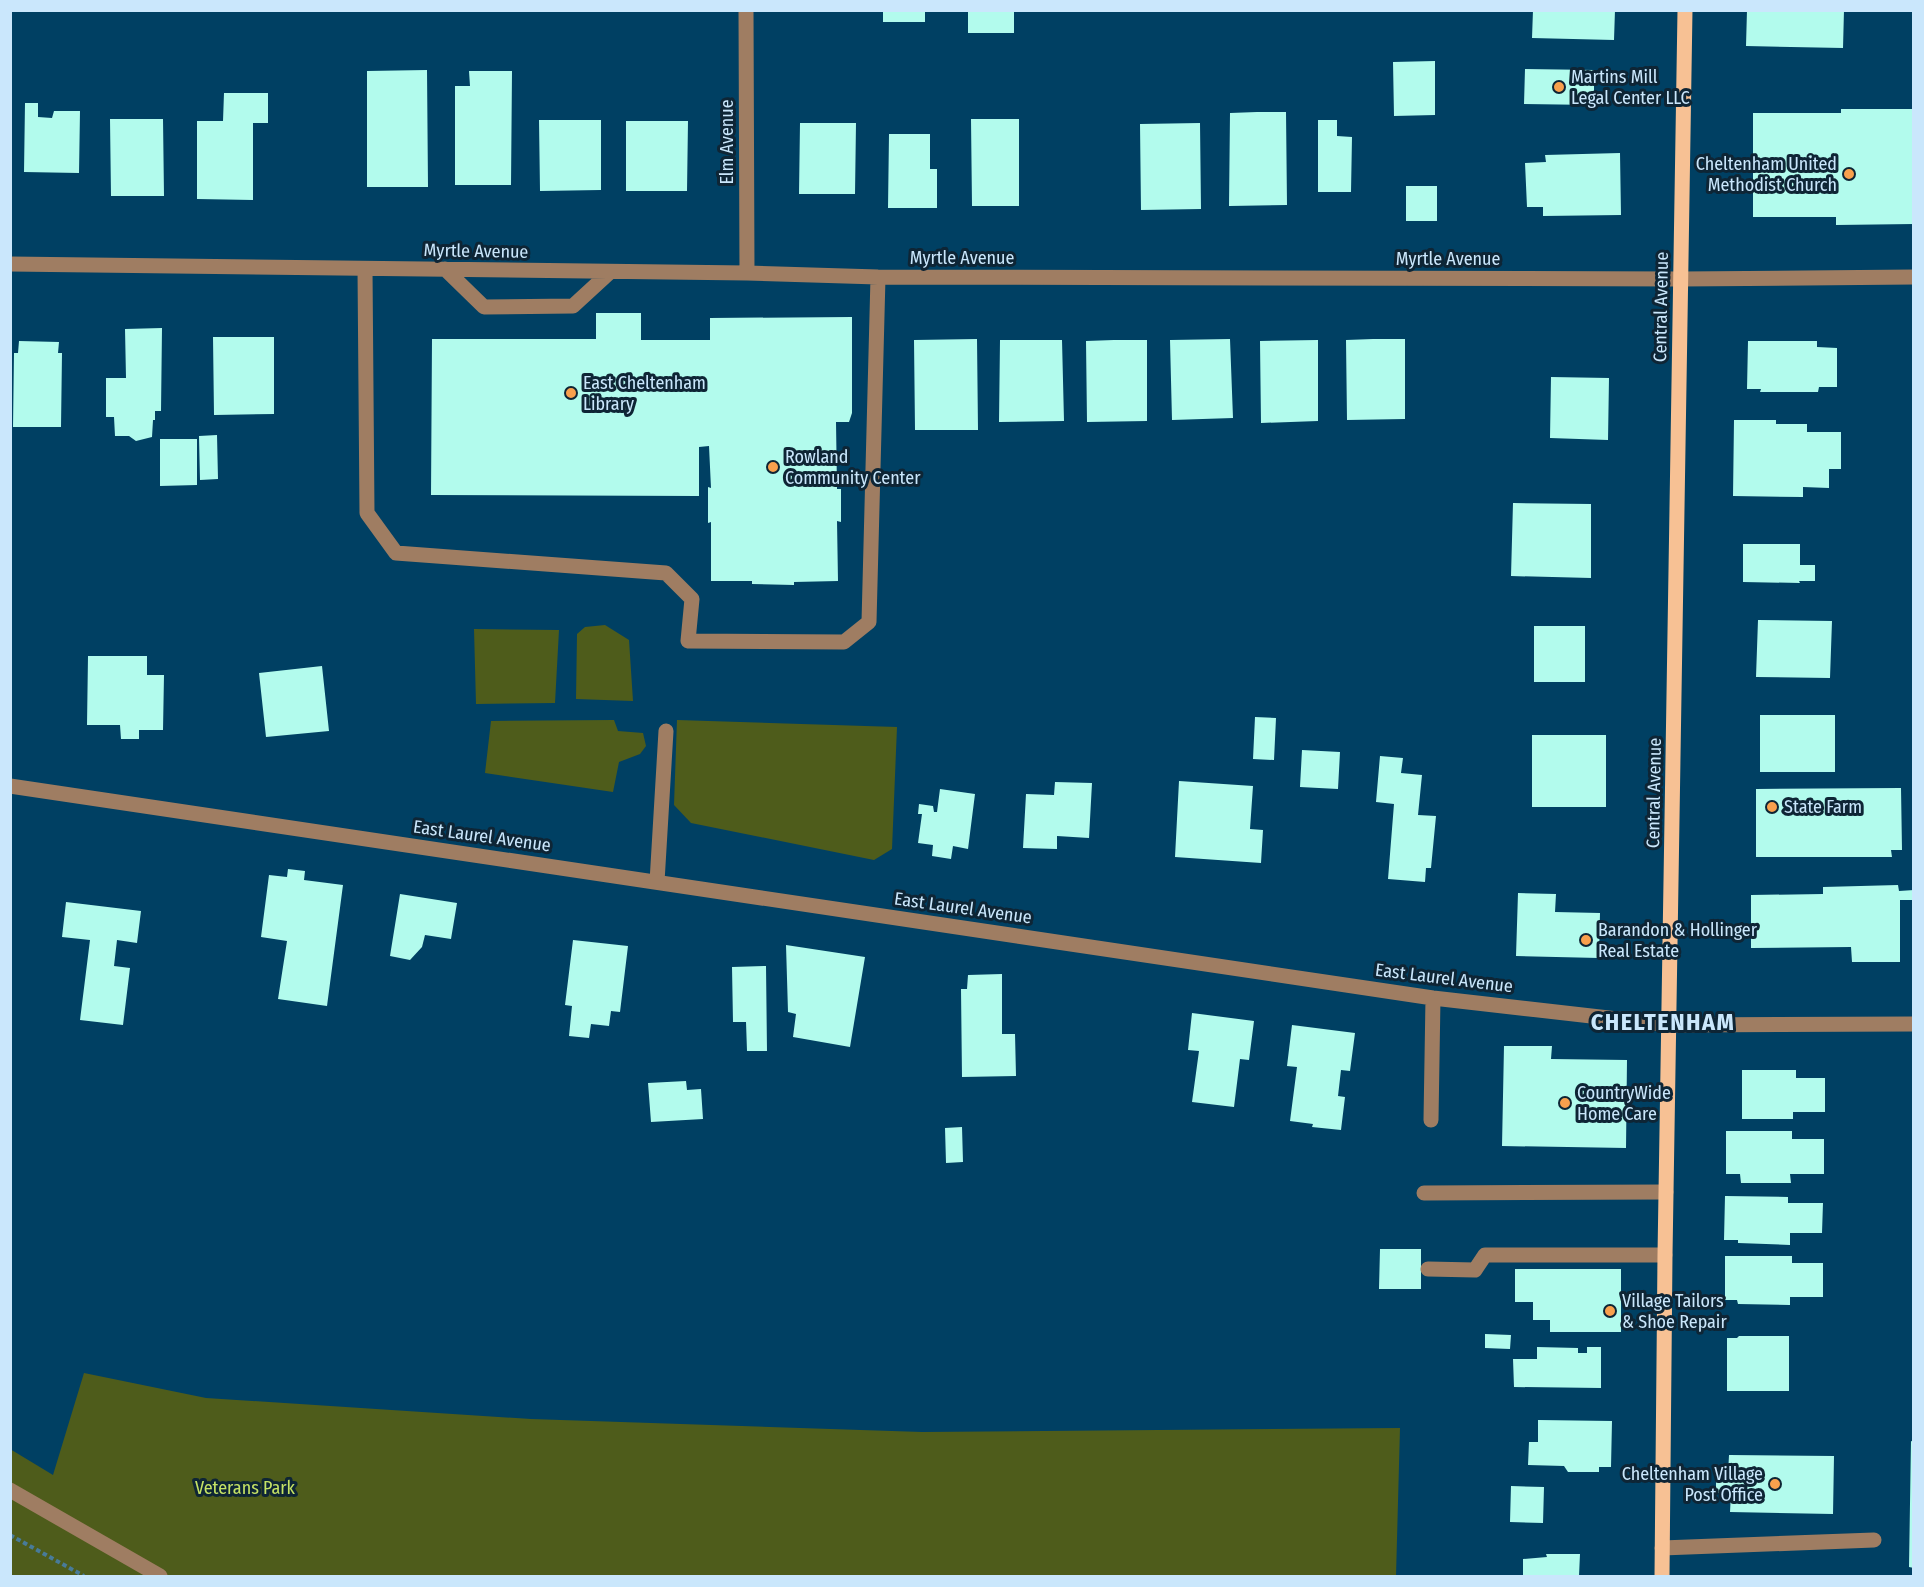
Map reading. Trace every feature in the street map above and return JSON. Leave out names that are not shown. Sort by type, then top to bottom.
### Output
[{"type":"main road","name":"Central Avenue","points":[[1662,1576],[1685,10]]},
{"type":"street","name":"Elm Avenue","points":[[746,10],[747,273]]},
{"type":"street","name":"Myrtle Avenue","points":[[10,264],[747,273],[878,278],[1914,277]]},
{"type":"street","points":[[365,269],[367,513],[396,553],[666,573],[692,599],[688,641],[843,642],[869,622],[878,278]]},
{"type":"street","points":[[445,269],[484,307],[573,306],[610,272]]},
{"type":"street","points":[[657,882],[666,731]]},
{"type":"street","name":"East Laurel Avenue","points":[[10,786],[1433,998],[1670,1025],[1914,1024]]},
{"type":"street","points":[[1431,1120],[1433,998]]},
{"type":"street","points":[[1424,1193],[1666,1192]]},
{"type":"street","points":[[1428,1269],[1475,1270],[1485,1255],[1665,1255]]},
{"type":"street","points":[[10,1490],[160,1576]]},
{"type":"street","points":[[1662,1548],[1875,1540]]},
{"type":"path","points":[[10,1535],[84,1576]]},
{"type":"green space","points":[[605,625],[629,640],[633,701],[576,699],[577,634],[585,627]]},
{"type":"green space","points":[[474,629],[559,630],[555,703],[476,704]]},
{"type":"green space","points":[[614,720],[618,731],[643,733],[646,746],[640,754],[619,762],[613,792],[485,773],[491,721]]},
{"type":"green space","points":[[677,720],[897,727],[892,849],[874,860],[691,823],[674,805]]},
{"type":"green space","name":"Veterans Park","points":[[84,1373],[206,1398],[531,1419],[922,1432],[1400,1428],[1396,1576],[11,1576],[10,1449],[53,1475]]},
{"type":"building","points":[[883,10],[925,10],[925,22],[883,22]]},
{"type":"building","points":[[968,10],[1014,10],[1014,33],[968,33]]},
{"type":"building","points":[[1533,10],[1615,10],[1614,40],[1532,38]]},
{"type":"building","points":[[1747,10],[1844,10],[1843,48],[1746,46]]},
{"type":"building","points":[[1435,61],[1435,115],[1394,116],[1393,62]]},
{"type":"building","name":"Martins Mill Legal Center LLC","points":[[1525,69],[1594,70],[1594,105],[1524,104]]},
{"type":"building","points":[[427,70],[428,187],[367,187],[367,71]]},
{"type":"building","points":[[469,71],[512,71],[511,185],[455,185],[455,86],[470,86]]},
{"type":"building","points":[[224,93],[268,93],[268,123],[253,123],[253,200],[197,199],[197,121],[223,121]]},
{"type":"building","points":[[25,103],[38,103],[38,117],[52,118],[54,111],[80,111],[79,173],[24,172]]},
{"type":"building","points":[[1841,109],[1914,109],[1914,224],[1836,225],[1836,217],[1753,217],[1753,113],[1841,113]]},
{"type":"building","points":[[1286,112],[1287,205],[1229,206],[1230,113]]},
{"type":"building","points":[[110,119],[163,119],[164,196],[111,196]]},
{"type":"building","points":[[971,119],[1019,119],[1019,206],[972,206]]},
{"type":"building","points":[[539,120],[601,120],[601,190],[540,191]]},
{"type":"building","points":[[1318,120],[1337,120],[1337,136],[1352,137],[1351,192],[1318,192]]},
{"type":"building","points":[[626,121],[688,121],[687,191],[626,191]]},
{"type":"building","points":[[800,123],[856,123],[855,194],[799,194]]},
{"type":"building","points":[[1200,123],[1201,209],[1141,210],[1140,124]]},
{"type":"building","points":[[889,134],[930,134],[930,169],[937,169],[937,208],[888,208]]},
{"type":"building","points":[[1620,153],[1621,215],[1543,216],[1543,207],[1527,207],[1525,163],[1546,162],[1545,155]]},
{"type":"building","points":[[1406,186],[1437,186],[1437,221],[1406,221]]},
{"type":"building","points":[[596,313],[641,313],[641,340],[710,340],[710,318],[852,317],[852,413],[849,422],[836,422],[837,489],[841,489],[841,522],[837,521],[838,581],[794,582],[794,585],[752,584],[752,581],[711,581],[711,522],[708,523],[708,487],[711,488],[709,446],[699,447],[699,496],[431,495],[432,339],[596,339]]},
{"type":"building","points":[[162,328],[161,411],[155,411],[152,437],[136,441],[129,436],[115,436],[114,417],[106,417],[106,378],[126,378],[125,329]]},
{"type":"building","points":[[213,337],[274,337],[274,414],[214,415]]},
{"type":"building","points":[[977,339],[978,430],[915,430],[914,340]]},
{"type":"building","points":[[1230,339],[1233,418],[1172,420],[1170,340]]},
{"type":"building","points":[[1405,339],[1405,419],[1347,420],[1346,340]]},
{"type":"building","points":[[1000,340],[1062,340],[1064,421],[999,422]]},
{"type":"building","points":[[1147,340],[1147,421],[1087,422],[1086,341]]},
{"type":"building","points":[[1318,340],[1318,421],[1261,423],[1260,341]]},
{"type":"building","points":[[19,341],[59,342],[58,353],[62,353],[61,427],[13,427],[14,353],[18,353]]},
{"type":"building","points":[[1748,341],[1817,341],[1817,347],[1837,348],[1837,387],[1819,387],[1818,392],[1760,392],[1761,389],[1747,389]]},
{"type":"building","points":[[1551,377],[1609,378],[1608,440],[1550,438]]},
{"type":"building","points":[[1734,420],[1776,420],[1776,424],[1807,424],[1807,432],[1841,432],[1841,469],[1829,469],[1829,488],[1803,487],[1803,497],[1733,496]]},
{"type":"building","points":[[217,435],[218,479],[200,480],[199,436]]},
{"type":"building","points":[[160,439],[197,439],[197,485],[160,486]]},
{"type":"building","points":[[1513,503],[1591,504],[1591,578],[1511,576]]},
{"type":"building","points":[[1743,544],[1800,544],[1800,565],[1815,565],[1815,581],[1743,582]]},
{"type":"building","points":[[1758,620],[1832,621],[1830,678],[1756,677]]},
{"type":"building","points":[[1534,626],[1585,626],[1585,682],[1534,682]]},
{"type":"building","points":[[88,656],[147,656],[147,675],[164,675],[163,730],[139,730],[139,739],[121,739],[120,725],[87,725]]},
{"type":"building","points":[[322,666],[329,731],[266,737],[259,673]]},
{"type":"building","points":[[1760,715],[1835,715],[1835,772],[1760,772]]},
{"type":"building","points":[[1255,717],[1276,718],[1274,760],[1253,759]]},
{"type":"building","points":[[1532,735],[1606,735],[1606,807],[1532,807]]},
{"type":"building","points":[[1302,750],[1340,752],[1338,789],[1300,787]]},
{"type":"building","points":[[1380,756],[1403,758],[1401,773],[1422,775],[1418,815],[1436,816],[1431,868],[1426,868],[1425,882],[1388,879],[1394,804],[1376,802]]},
{"type":"building","points":[[1179,781],[1253,786],[1250,829],[1263,830],[1261,863],[1175,857]]},
{"type":"building","points":[[1055,782],[1092,783],[1089,838],[1057,836],[1057,849],[1023,848],[1026,794],[1054,795]]},
{"type":"building","points":[[1901,788],[1902,850],[1891,850],[1892,857],[1756,857],[1756,789]]},
{"type":"building","points":[[940,789],[975,794],[968,849],[953,846],[951,859],[932,856],[933,845],[918,843],[922,814],[918,814],[919,804],[933,806],[934,812],[937,812]]},
{"type":"building","points":[[288,869],[305,871],[304,880],[343,885],[327,1006],[278,999],[287,941],[261,937],[269,875],[287,877]]},
{"type":"building","points":[[1898,885],[1899,891],[1914,890],[1914,900],[1900,900],[1900,962],[1852,962],[1851,947],[1751,948],[1751,895],[1823,894],[1823,887]]},
{"type":"building","points":[[1518,893],[1556,894],[1555,912],[1600,913],[1599,958],[1516,956]]},
{"type":"building","points":[[400,894],[457,903],[451,939],[425,935],[422,947],[410,960],[390,956]]},
{"type":"building","points":[[66,902],[141,911],[137,943],[117,940],[114,966],[130,968],[123,1025],[80,1020],[90,940],[62,937]]},
{"type":"building","points":[[573,940],[628,946],[620,1012],[611,1011],[609,1026],[591,1024],[589,1038],[569,1036],[572,1006],[565,1005]]},
{"type":"building","points":[[786,945],[865,957],[850,1047],[793,1037],[796,1014],[788,1012]]},
{"type":"building","points":[[766,966],[767,1051],[747,1051],[746,1022],[733,1022],[732,967]]},
{"type":"building","points":[[1002,974],[1002,1034],[1015,1034],[1016,1076],[962,1077],[961,989],[967,989],[968,975]]},
{"type":"building","points":[[1192,1013],[1254,1021],[1249,1060],[1240,1059],[1234,1107],[1192,1102],[1199,1051],[1188,1050]]},
{"type":"building","points":[[1292,1025],[1355,1033],[1350,1071],[1341,1070],[1338,1096],[1345,1097],[1341,1130],[1312,1127],[1313,1124],[1290,1121],[1297,1067],[1287,1066]]},
{"type":"building","name":"CountryWide Home Care","points":[[1504,1046],[1552,1046],[1551,1059],[1627,1060],[1626,1148],[1502,1146]]},
{"type":"building","points":[[1742,1070],[1796,1070],[1796,1078],[1825,1078],[1825,1112],[1793,1112],[1793,1119],[1742,1119]]},
{"type":"building","points":[[686,1081],[687,1090],[701,1089],[703,1119],[651,1122],[648,1083]]},
{"type":"building","points":[[962,1127],[963,1162],[946,1163],[945,1128]]},
{"type":"building","points":[[1726,1131],[1792,1131],[1792,1139],[1824,1139],[1824,1174],[1790,1174],[1791,1183],[1741,1183],[1740,1174],[1726,1174]]},
{"type":"building","points":[[1725,1196],[1788,1197],[1788,1203],[1823,1203],[1822,1233],[1790,1233],[1790,1245],[1738,1243],[1738,1240],[1724,1240]]},
{"type":"building","points":[[1380,1249],[1421,1249],[1421,1289],[1379,1289]]},
{"type":"building","points":[[1725,1256],[1792,1256],[1792,1263],[1823,1263],[1823,1297],[1790,1297],[1790,1305],[1738,1304],[1737,1300],[1725,1300]]},
{"type":"building","points":[[1515,1269],[1621,1269],[1621,1332],[1550,1332],[1550,1320],[1533,1320],[1533,1302],[1515,1302]]},
{"type":"building","points":[[1485,1334],[1511,1335],[1510,1349],[1485,1348]]},
{"type":"building","points":[[1789,1336],[1789,1391],[1727,1391],[1727,1338]]},
{"type":"building","points":[[1537,1347],[1578,1348],[1578,1353],[1587,1353],[1587,1347],[1601,1347],[1601,1388],[1514,1387],[1513,1359],[1537,1359]]},
{"type":"building","points":[[1538,1420],[1612,1421],[1611,1467],[1599,1467],[1599,1472],[1568,1472],[1564,1466],[1528,1465],[1529,1442],[1538,1442]]},
{"type":"building","points":[[1911,1441],[1914,1442],[1914,1568],[1909,1567]]},
{"type":"building","name":"Cheltenham Village Post Office","points":[[1729,1455],[1834,1456],[1833,1514],[1730,1512],[1731,1493],[1716,1493],[1716,1474],[1728,1474]]},
{"type":"building","points":[[1511,1486],[1544,1487],[1543,1523],[1510,1522]]},
{"type":"building","points":[[1546,1554],[1580,1554],[1579,1576],[1523,1576],[1523,1559],[1547,1557]]},
{"type":"place","name":"Martins Mill Legal Center LLC","points":[[1559,87]]},
{"type":"place","name":"Cheltenham United Methodist Church","points":[[1849,174]]},
{"type":"place","name":"East Cheltenham Library","points":[[571,393]]},
{"type":"place","name":"Rowland Community Center","points":[[773,467]]},
{"type":"place","name":"State Farm","points":[[1772,807]]},
{"type":"place","name":"Barandon & Hollinger Real Estate","points":[[1586,940]]},
{"type":"place","name":"CountryWide Home Care","points":[[1565,1103]]},
{"type":"place","name":"Village Tailors & Shoe Repair","points":[[1610,1311]]},
{"type":"place","name":"Cheltenham Village Post Office","points":[[1775,1484]]},
{"type":"district","name":"CHELTENHAM","points":[[1663,1022]]}]
